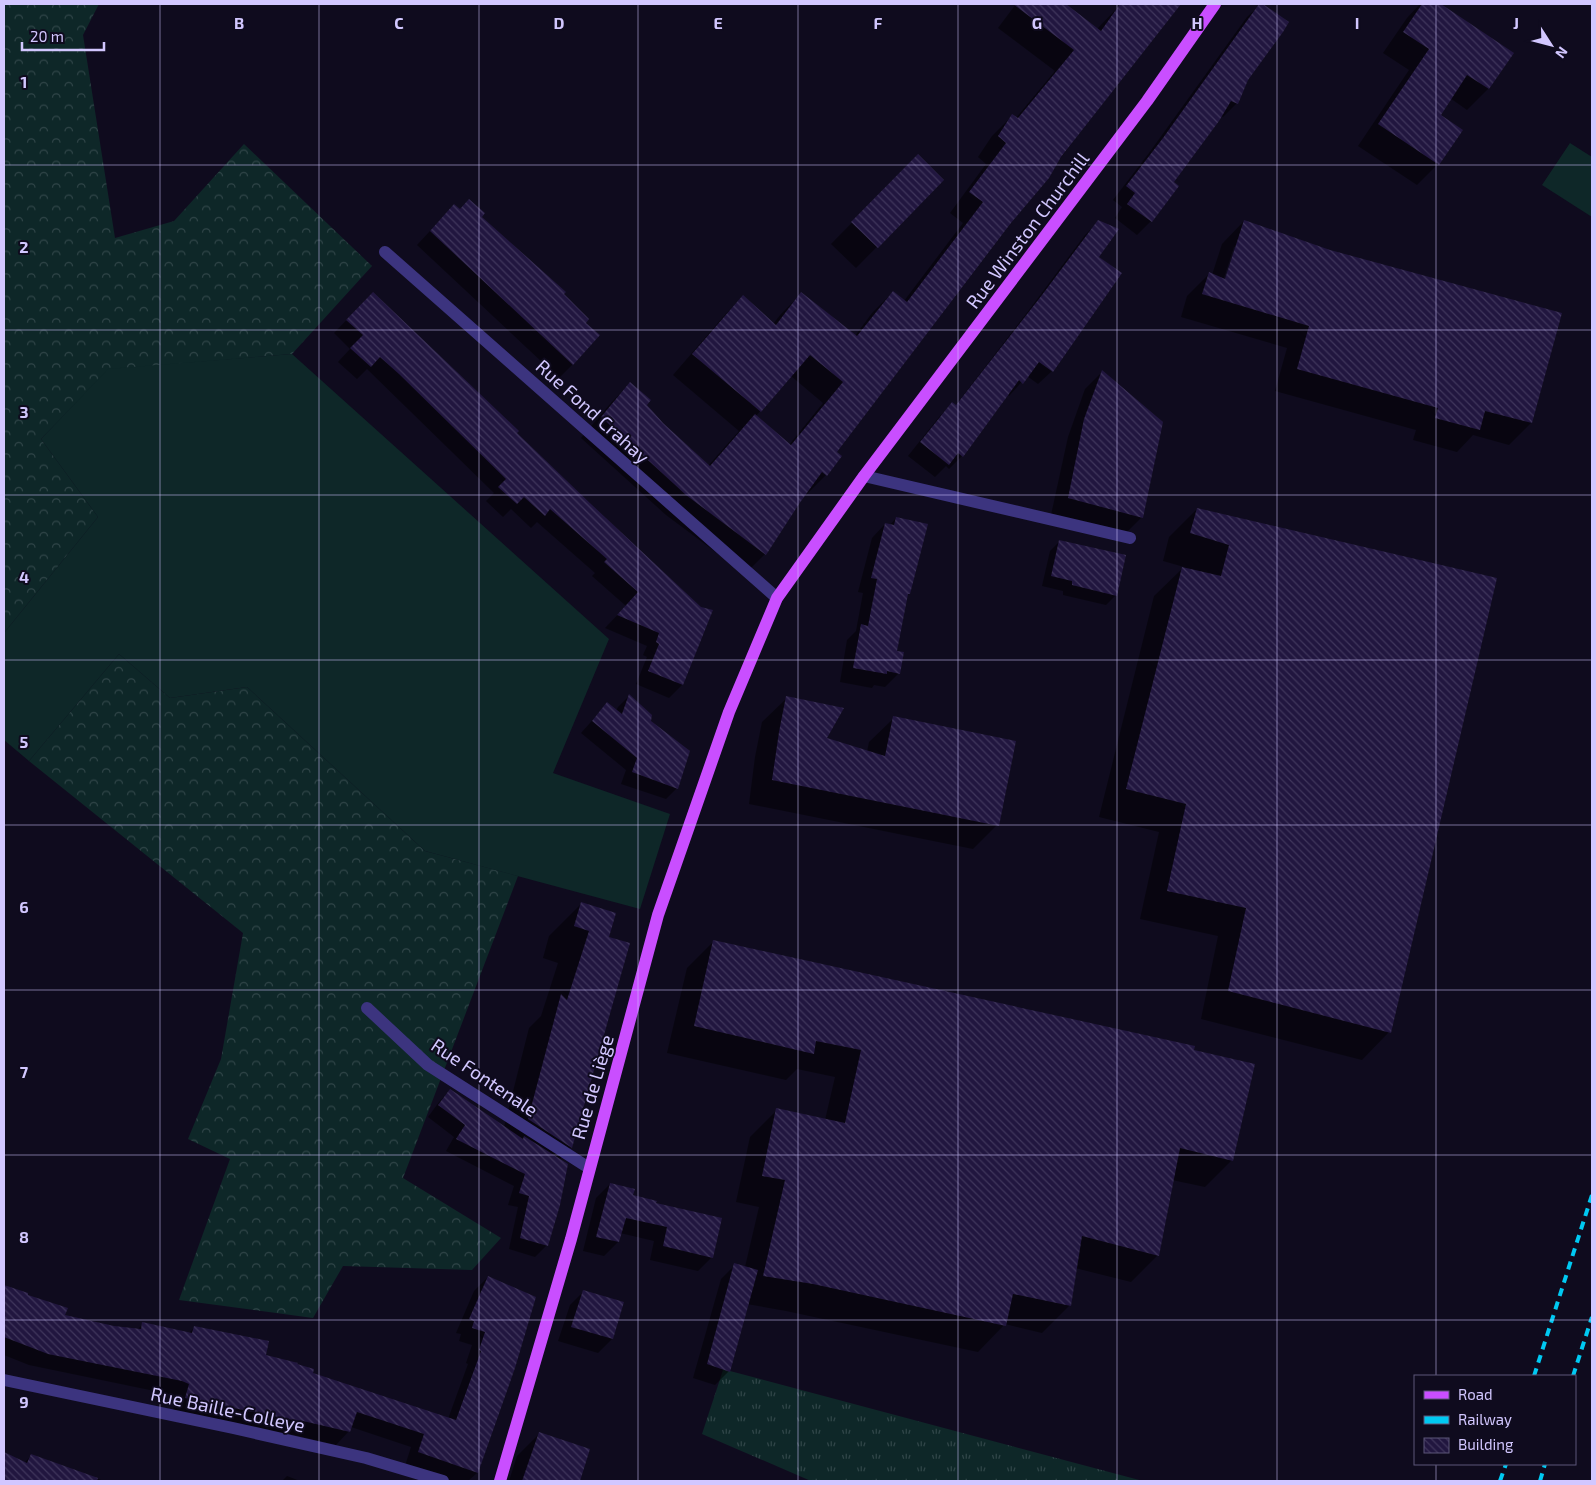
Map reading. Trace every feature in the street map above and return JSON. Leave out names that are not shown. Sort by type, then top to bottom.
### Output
[{"type":"main road","name":"Rue Winston Churchill","points":[[732,706],[777,598],[864,476],[1080,192],[1215,4]]},
{"type":"main road","name":"Rue de Liège","points":[[500,1481],[571,1239],[658,915],[732,706]]},
{"type":"street","name":"Rue Fond Crahay","points":[[385,252],[777,598]]},
{"type":"street","points":[[864,476],[1130,538]]},
{"type":"street","name":"Rue Fontenale","points":[[367,1008],[428,1064],[589,1168]]},
{"type":"street","name":"Rue Baille-Colleye","points":[[4,1380],[356,1456],[443,1481]]},
{"type":"green space","points":[[4,4],[99,4],[83,35],[115,238],[174,221],[244,144],[372,266],[292,354],[108,370],[41,439],[98,517],[4,633]]},
{"type":"green space","points":[[1570,143],[1592,157],[1592,217],[1542,185]]},
{"type":"green space","points":[[292,354],[609,639],[553,773],[670,814],[640,909],[425,851],[247,687],[170,698],[119,654],[29,761],[4,740],[4,633],[98,517],[41,439],[108,369]]},
{"type":"green space","points":[[119,654],[170,698],[247,687],[425,851],[518,876],[403,1178],[501,1238],[472,1270],[343,1266],[313,1318],[179,1300],[230,1159],[188,1139],[221,1059],[243,933],[29,761]]},
{"type":"green space","points":[[723,1370],[1143,1481],[811,1481],[702,1434]]},
{"type":"building","points":[[1013,4],[1066,4],[1101,31],[1120,4],[1181,4],[1061,157],[1049,178],[1011,223],[837,452],[842,456],[827,476],[822,472],[766,555],[686,495],[601,417],[630,382],[651,400],[647,405],[663,423],[710,466],[755,414],[791,445],[843,382],[810,355],[761,412],[692,354],[743,295],[776,325],[801,292],[857,336],[893,291],[907,302],[983,202],[969,192],[1006,143],[998,136],[1012,114],[1018,118],[1074,50]]},
{"type":"building","points":[[1259,4],[1263,4],[1289,22],[1248,80],[1238,104],[1231,101],[1219,121],[1174,182],[1179,186],[1152,222],[1127,204],[1135,193],[1126,186],[1163,138]]},
{"type":"building","points":[[1422,4],[1441,4],[1514,53],[1489,89],[1467,75],[1441,115],[1463,130],[1439,165],[1378,124],[1429,49],[1403,32]]},
{"type":"building","points":[[918,154],[944,180],[878,248],[851,222]]},
{"type":"building","points":[[469,199],[485,213],[482,217],[566,292],[564,294],[589,319],[586,323],[600,335],[573,365],[430,231],[454,204],[460,209]]},
{"type":"building","points":[[1098,220],[1119,229],[1099,257],[1122,273],[1053,372],[1039,362],[1023,384],[1019,380],[963,457],[958,453],[949,465],[920,442],[952,402],[956,405]]},
{"type":"building","points":[[1244,220],[1330,250],[1562,313],[1532,423],[1485,411],[1480,430],[1435,418],[1438,408],[1297,369],[1309,326],[1202,294],[1209,272],[1225,279]]},
{"type":"building","points":[[373,292],[519,431],[517,433],[701,607],[713,610],[683,685],[648,671],[659,644],[656,642],[659,633],[617,615],[638,592],[604,562],[607,559],[550,509],[545,516],[524,497],[517,504],[498,487],[506,479],[399,374],[380,357],[371,367],[350,348],[363,335],[346,320]]},
{"type":"building","points":[[1102,370],[1163,422],[1143,518],[1068,498],[1084,419]]},
{"type":"building","points":[[1197,508],[1497,578],[1391,1033],[1228,991],[1246,908],[1167,891],[1186,804],[1126,789],[1182,567],[1221,576],[1229,545],[1190,533]]},
{"type":"building","points":[[896,517],[928,524],[910,594],[908,594],[897,651],[904,652],[900,674],[887,671],[887,674],[853,668],[861,624],[868,626],[877,579],[871,578],[885,523],[894,525]]},
{"type":"building","points":[[1059,540],[1126,555],[1117,596],[1072,585],[1072,581],[1051,576]]},
{"type":"building","points":[[629,694],[652,715],[651,721],[690,751],[678,789],[632,772],[637,758],[592,721],[607,702],[622,714]]},
{"type":"building","points":[[786,696],[844,708],[827,738],[885,756],[893,716],[1016,741],[999,826],[772,780]]},
{"type":"building","points":[[581,902],[616,913],[609,937],[630,943],[572,1148],[528,1119],[561,994],[567,1000],[589,931],[574,926]]},
{"type":"building","points":[[713,940],[1195,1046],[1194,1050],[1255,1064],[1233,1161],[1180,1148],[1159,1256],[1082,1236],[1071,1306],[1013,1294],[1006,1326],[813,1284],[763,1276],[785,1180],[762,1176],[776,1108],[845,1123],[861,1050],[816,1041],[814,1054],[694,1026]]},
{"type":"building","points":[[450,1089],[523,1139],[524,1136],[568,1164],[560,1205],[548,1246],[520,1238],[529,1196],[519,1193],[525,1174],[456,1139],[465,1125],[438,1105]]},
{"type":"building","points":[[610,1183],[635,1189],[633,1195],[657,1201],[656,1203],[722,1218],[713,1258],[663,1246],[667,1227],[626,1218],[619,1242],[596,1237]]},
{"type":"building","points":[[734,1263],[758,1270],[730,1372],[707,1364]]},
{"type":"building","points":[[488,1276],[536,1297],[515,1368],[478,1473],[418,1452],[424,1434],[357,1412],[350,1432],[185,1398],[189,1384],[182,1381],[48,1354],[4,1337],[4,1285],[68,1308],[65,1315],[114,1326],[141,1329],[142,1322],[192,1333],[194,1326],[269,1341],[266,1355],[298,1363],[314,1369],[313,1373],[456,1420],[481,1351],[479,1350],[485,1332],[472,1328],[474,1321],[469,1319]]},
{"type":"building","points":[[583,1290],[624,1302],[613,1339],[571,1327]]},
{"type":"building","points":[[539,1432],[590,1449],[580,1481],[522,1481]]},
{"type":"building","points":[[4,1452],[27,1463],[31,1454],[98,1478],[97,1481],[4,1481]]},
{"type":"railway","points":[[1534,1375],[1592,1195]]},
{"type":"railway","points":[[1573,1375],[1592,1317]]},
{"type":"railway","points":[[1500,1481],[1506,1465]]},
{"type":"railway","points":[[1540,1481],[1545,1465]]}]
